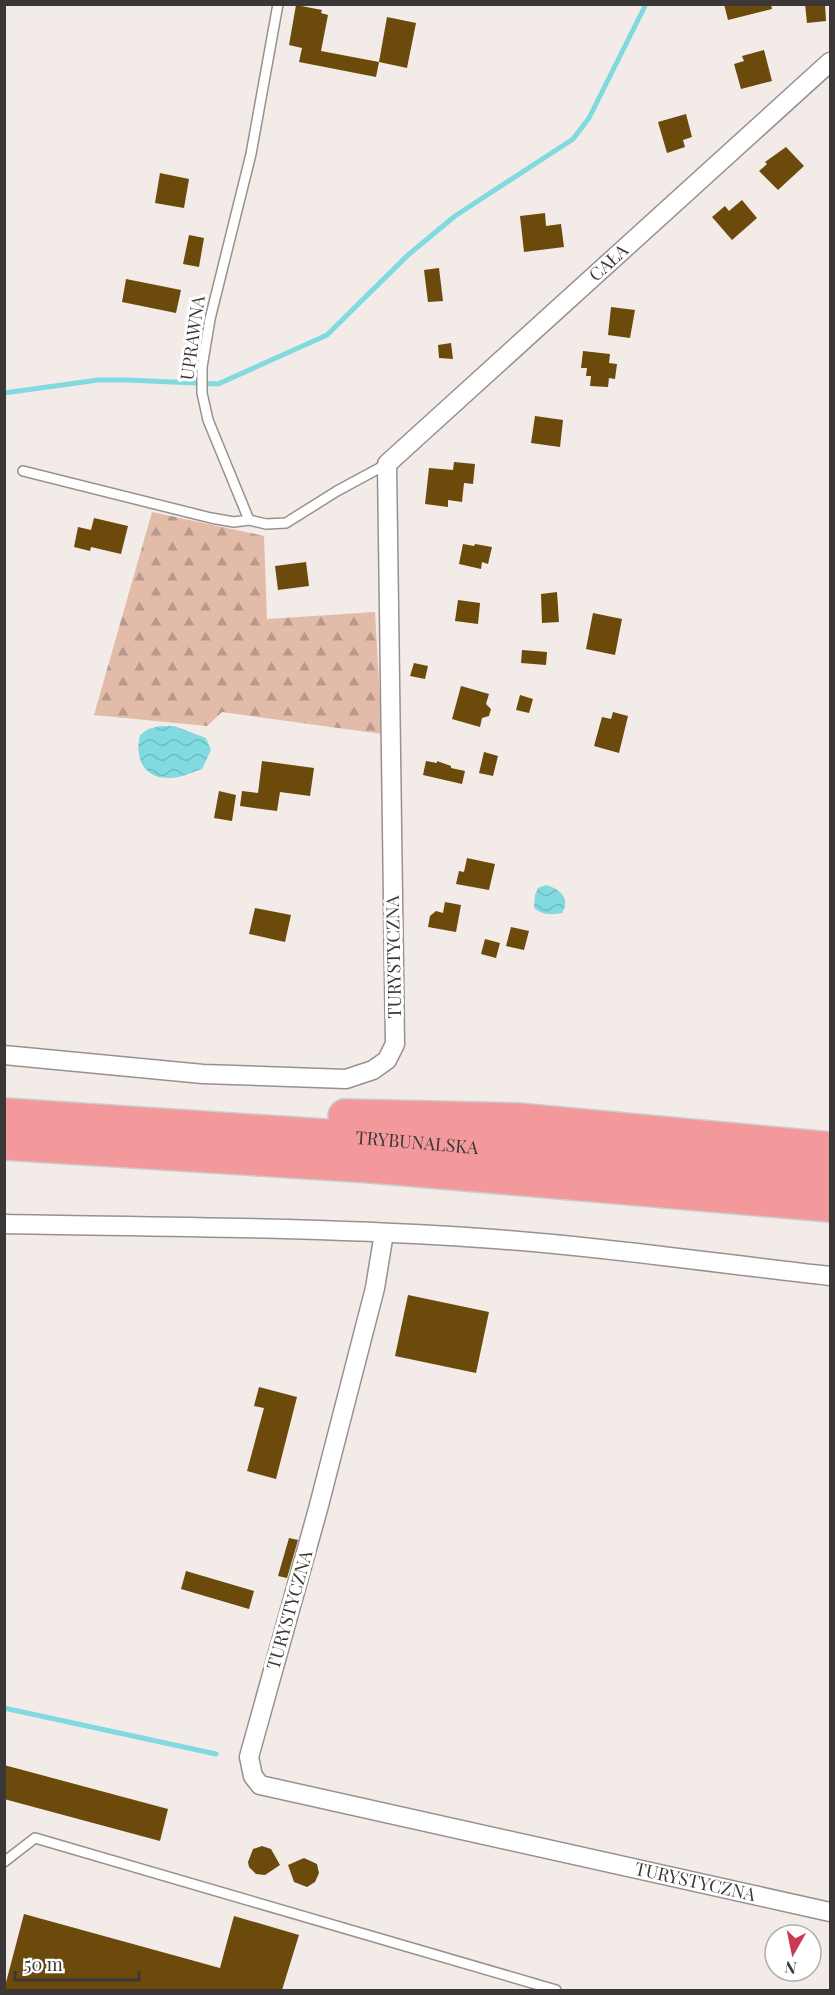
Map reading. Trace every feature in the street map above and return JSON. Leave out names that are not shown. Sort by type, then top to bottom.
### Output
[{"type":"highway","name":"TRYBUNALSKA","points":[[4,1115],[161,1124],[556,1153],[831,1178]]},
{"type":"highway","points":[[161,1124],[348,1116],[476,1118],[831,1149]]},
{"type":"highway","name":"TRYBUNALSKA","points":[[4,1143],[371,1166],[831,1205]]},
{"type":"street","name":"CAŁA","points":[[387,464],[831,62]]},
{"type":"street","name":"TURYSTYCZNA","points":[[4,1055],[203,1074],[346,1079],[373,1071],[387,1060],[395,1044],[387,464]]},
{"type":"street","points":[[4,1224],[384,1233],[492,1239],[831,1276]]},
{"type":"street","name":"TURYSTYCZNA","points":[[384,1233],[375,1288],[321,1498],[249,1757],[253,1776],[260,1785],[831,1912]]},
{"type":"lane","name":"UPRAWNA","points":[[249,520],[208,420],[202,393],[202,372],[210,319],[250,154],[278,4]]},
{"type":"lane","points":[[23,471],[211,518],[234,522],[249,520],[266,524],[286,523],[337,491],[387,464]]},
{"type":"lane","points":[[4,1862],[35,1838],[556,1990]]},
{"type":"green space","points":[[152,512],[264,536],[267,619],[375,612],[382,734],[222,712],[207,726],[94,715]]},
{"type":"water","points":[[174,726],[206,738],[211,750],[202,769],[179,777],[168,778],[159,777],[146,769],[139,755],[140,735],[148,729]]},
{"type":"water","points":[[546,885],[563,895],[565,903],[562,913],[547,914],[534,908],[538,888]]},
{"type":"building","points":[[724,4],[771,4],[772,9],[728,20]]},
{"type":"building","points":[[805,4],[825,4],[826,21],[807,23]]},
{"type":"building","points":[[296,5],[322,10],[321,13],[328,15],[321,51],[379,62],[376,77],[299,62],[302,48],[289,45]]},
{"type":"building","points":[[387,17],[416,23],[407,68],[379,62]]},
{"type":"building","points":[[764,50],[772,81],[741,89],[734,64],[744,61],[742,56]]},
{"type":"building","points":[[686,114],[692,137],[683,140],[685,147],[667,153],[658,122]]},
{"type":"building","points":[[786,147],[804,166],[778,190],[759,171],[767,164],[765,162]]},
{"type":"building","points":[[160,173],[189,179],[184,208],[155,203]]},
{"type":"building","points":[[742,200],[757,218],[732,240],[712,217],[725,206],[729,211]]},
{"type":"building","points":[[545,213],[546,226],[561,224],[564,247],[524,252],[520,216]]},
{"type":"building","points":[[189,235],[204,238],[199,267],[183,264]]},
{"type":"building","points":[[439,268],[443,301],[428,302],[424,270]]},
{"type":"building","points":[[126,279],[181,290],[176,313],[122,302]]},
{"type":"building","points":[[611,307],[635,310],[630,338],[608,335]]},
{"type":"building","points":[[451,343],[453,359],[439,358],[438,345]]},
{"type":"building","points":[[583,351],[610,354],[609,363],[617,364],[615,379],[609,378],[608,387],[590,386],[591,376],[586,376],[587,368],[581,368]]},
{"type":"building","points":[[535,416],[563,420],[560,447],[531,443]]},
{"type":"building","points":[[454,462],[475,464],[473,484],[464,483],[462,502],[448,500],[448,507],[425,504],[429,468],[453,470]]},
{"type":"building","points":[[94,518],[128,526],[121,554],[91,547],[90,551],[74,547],[78,527],[91,530]]},
{"type":"building","points":[[463,544],[492,547],[488,564],[482,562],[481,569],[459,564]]},
{"type":"building","points":[[306,562],[309,586],[278,590],[275,566]]},
{"type":"building","points":[[557,592],[559,622],[542,623],[541,594]]},
{"type":"building","points":[[458,600],[480,603],[478,624],[455,621]]},
{"type":"building","points":[[593,613],[622,619],[615,655],[586,649]]},
{"type":"building","points":[[522,650],[547,652],[546,665],[521,663]]},
{"type":"building","points":[[414,663],[428,666],[425,679],[410,676]]},
{"type":"building","points":[[461,686],[489,694],[486,704],[491,709],[489,716],[482,718],[480,727],[452,719]]},
{"type":"building","points":[[520,695],[533,699],[529,713],[516,710]]},
{"type":"building","points":[[613,712],[628,716],[619,753],[594,746],[602,717],[611,719]]},
{"type":"building","points":[[484,752],[498,756],[493,776],[479,773]]},
{"type":"building","points":[[262,761],[314,768],[310,796],[280,792],[277,811],[240,806],[242,791],[258,793]]},
{"type":"building","points":[[426,761],[437,763],[437,761],[451,768],[465,771],[462,784],[423,775]]},
{"type":"building","points":[[219,791],[236,795],[232,821],[214,818]]},
{"type":"building","points":[[467,858],[495,864],[489,890],[456,884],[459,871],[464,872]]},
{"type":"building","points":[[445,902],[461,905],[456,932],[428,927],[430,916],[436,911],[443,913]]},
{"type":"building","points":[[255,908],[291,915],[285,942],[249,934]]},
{"type":"building","points":[[511,927],[529,931],[524,950],[506,946]]},
{"type":"building","points":[[485,939],[500,943],[496,958],[481,954]]},
{"type":"building","points":[[408,1295],[489,1312],[476,1373],[395,1356]]},
{"type":"building","points":[[259,1387],[297,1397],[276,1479],[247,1471],[264,1408],[254,1406]]},
{"type":"building","points":[[289,1538],[298,1540],[287,1578],[278,1576]]},
{"type":"building","points":[[186,1571],[254,1591],[249,1609],[181,1589]]},
{"type":"building","points":[[4,1765],[168,1809],[160,1841],[4,1799]]},
{"type":"building","points":[[262,1846],[271,1849],[280,1865],[265,1875],[256,1874],[249,1867],[248,1862],[253,1849]]},
{"type":"building","points":[[304,1858],[317,1864],[319,1873],[315,1882],[307,1887],[294,1882],[288,1865]]},
{"type":"building","points":[[24,1914],[220,1968],[234,1916],[299,1935],[282,1990],[4,1990]]},
{"type":"waterway","points":[[4,393],[98,380],[218,384],[327,335],[408,255],[455,216],[573,139],[589,118],[646,4]]},
{"type":"waterway","points":[[4,1708],[216,1754]]}]
